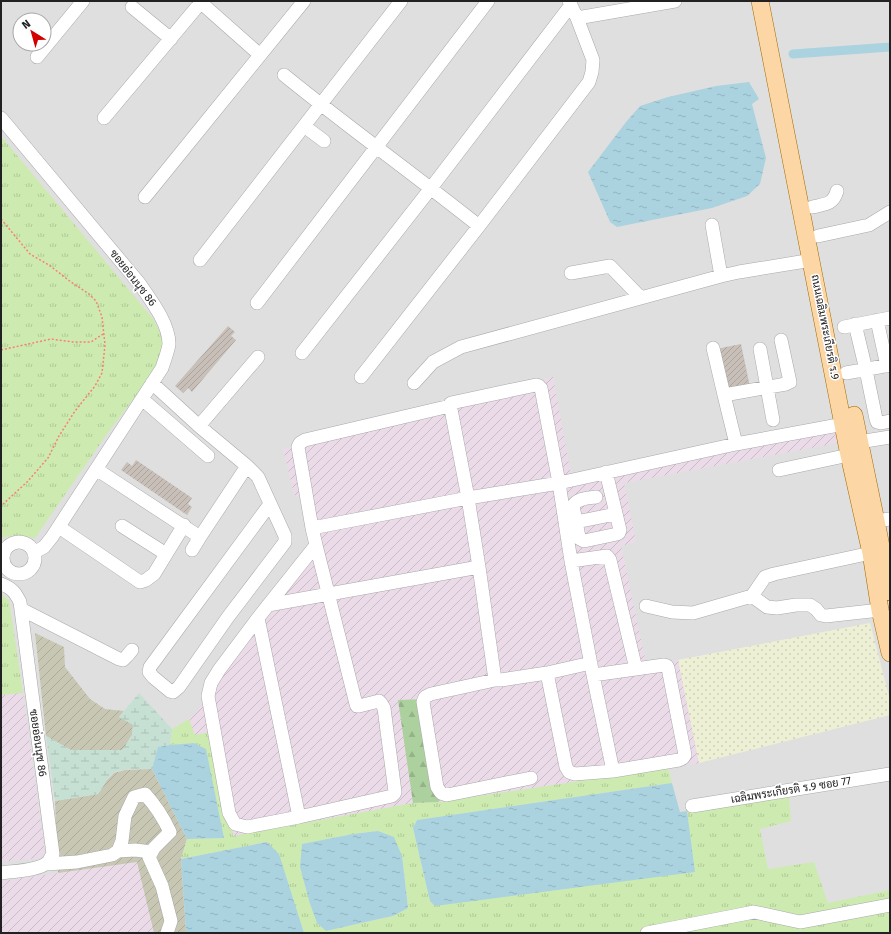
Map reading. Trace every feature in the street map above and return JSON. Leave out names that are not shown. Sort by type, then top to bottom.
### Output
[{"type":"main road","name":"ถนนเฉลิมพระเกียรติ ร.9","points":[[760,1],[844,424],[883,520],[890,591]]},
{"type":"main road","name":"ถนนเฉลิมพระเกียรติ ร.9","points":[[771,1],[846,373],[854,449],[880,610],[890,653]]},
{"type":"street","points":[[37,57],[83,1]]},
{"type":"street","points":[[104,118],[201,1],[260,55]]},
{"type":"street","points":[[145,197],[304,1]]},
{"type":"street","points":[[200,260],[401,1]]},
{"type":"street","points":[[257,303],[488,1]]},
{"type":"street","points":[[577,18],[675,1]]},
{"type":"street","points":[[302,353],[431,188],[570,3],[593,60],[589,82],[361,377]]},
{"type":"street","points":[[132,7],[170,38]]},
{"type":"street","points":[[284,75],[320,105],[479,226]]},
{"type":"street","name":"ซอยอ่อนนุช 86","points":[[1,118],[139,283],[156,307],[167,330],[169,344],[162,368],[52,538],[44,547],[35,552]]},
{"type":"street","points":[[304,126],[324,141]]},
{"type":"street","points":[[812,207],[828,204],[833,200],[837,191]]},
{"type":"street","points":[[818,236],[869,225],[890,212]]},
{"type":"street","points":[[712,225],[721,276]]},
{"type":"street","points":[[414,383],[433,362],[461,348],[721,276],[812,260]]},
{"type":"street","points":[[571,272],[610,266],[641,298]]},
{"type":"street","points":[[846,373],[866,370],[888,366],[884,319],[849,325],[866,370],[877,422],[881,423],[890,421]]},
{"type":"street","points":[[724,395],[768,388],[790,382],[781,340]]},
{"type":"street","points":[[713,348],[736,444]]},
{"type":"street","points":[[760,349],[774,420]]},
{"type":"street","points":[[199,426],[258,357]]},
{"type":"street","points":[[152,383],[258,477],[285,536],[285,542],[228,618],[179,688],[173,692],[170,691],[153,677],[149,672],[150,667],[270,504]]},
{"type":"street","points":[[316,545],[258,618],[211,683],[208,696],[229,813],[234,824],[247,827],[299,817],[392,796],[395,792],[384,708],[379,702],[360,706],[357,706],[356,704],[312,528],[298,447],[300,442],[450,406],[451,403],[536,385],[541,388],[559,483],[571,561],[613,771]]},
{"type":"street","points":[[142,399],[208,456]]},
{"type":"street","points":[[450,406],[468,498],[495,680]]},
{"type":"street","points":[[312,528],[468,498],[559,483],[736,444],[844,424]]},
{"type":"street","points":[[778,470],[854,449],[890,437]]},
{"type":"street","points":[[192,550],[247,466]]},
{"type":"street","points":[[96,469],[184,525],[200,537]]},
{"type":"street","points":[[596,497],[580,500],[573,506],[580,540],[584,541],[619,533],[620,530],[606,472]]},
{"type":"street","points":[[576,522],[616,514]]},
{"type":"street","points":[[59,527],[140,582],[146,580],[154,574],[184,525]]},
{"type":"street","points":[[122,526],[166,554]]},
{"type":"street","points":[[646,606],[672,612],[693,613],[752,596],[765,577],[871,553]]},
{"type":"street","points":[[571,561],[606,556],[610,560],[636,669]]},
{"type":"street","points":[[268,605],[478,567]]},
{"type":"street","name":"ซอยอ่อนนุช 86","points":[[1,584],[10,588],[16,593],[20,602],[53,854],[49,862],[46,864]]},
{"type":"street","points":[[752,596],[767,607],[777,608],[796,605],[810,605],[821,615],[826,616],[880,610]]},
{"type":"street","points":[[21,609],[119,659],[123,660],[132,650]]},
{"type":"street","points":[[258,618],[299,817]]},
{"type":"street","points":[[531,778],[447,796],[441,793],[436,781],[423,702],[425,697],[431,694],[495,680],[547,673],[592,669],[636,669],[664,665],[668,668],[684,755],[683,758],[679,760],[613,771],[575,774],[570,772],[566,767],[547,673]]},
{"type":"street","name":"เฉลิมพระเกียรติ ร.9 ซอย 77","points":[[692,806],[890,774]]},
{"type":"street","points":[[118,851],[122,841],[125,816],[134,797],[145,794],[163,817],[170,832],[154,848],[149,856],[162,886],[171,921],[167,933]]},
{"type":"street","points":[[1,873],[34,868],[46,864],[77,862],[112,855],[118,851],[134,850],[152,852]]},
{"type":"street","points":[[647,933],[754,912],[800,922],[890,905]]},
{"type":"path","points":[[1,218],[30,254],[49,265],[70,282],[89,294],[96,301],[102,317],[105,344],[102,373],[95,386],[75,410],[48,458],[27,482],[1,506]]},
{"type":"path","points":[[1,350],[51,339],[73,342],[91,342],[104,333]]},
{"type":"shaded area","points":[[1,1],[890,1],[890,933],[1,933]]},
{"type":"shaded area","points":[[553,377],[571,475],[832,422],[838,443],[624,483],[636,542],[621,546],[646,663],[678,660],[699,763],[439,802],[428,699],[399,700],[413,803],[233,836],[221,731],[195,735],[189,719],[194,715],[320,548],[312,511],[294,494],[283,449]]},
{"type":"shaded area","points":[[870,623],[890,700],[890,715],[699,763],[678,660]]},
{"type":"shaded area","points":[[35,633],[64,647],[65,667],[90,699],[105,709],[124,711],[119,717],[133,724],[132,735],[123,750],[71,750],[46,736]]},
{"type":"shaded area","points":[[23,693],[45,853],[39,858],[1,862],[1,695]]},
{"type":"shaded area","points":[[152,769],[187,839],[181,859],[186,933],[154,933],[137,862],[58,873],[55,801],[98,794],[107,780],[114,773],[125,770]]},
{"type":"shaded area","points":[[137,862],[154,933],[1,933],[1,881]]},
{"type":"green space","points":[[1,136],[154,320],[165,343],[158,366],[107,434],[35,538],[16,535],[1,538]]},
{"type":"green space","points":[[1,594],[9,600],[23,693],[1,695]]},
{"type":"green space","points":[[139,693],[172,729],[170,745],[158,747],[152,769],[116,771],[98,794],[55,801],[46,736],[71,750],[122,750],[132,735],[133,725],[119,717]]},
{"type":"green space","points":[[428,699],[439,802],[413,803],[398,700]]},
{"type":"green space","points":[[189,719],[195,735],[221,730],[233,836],[413,803],[439,802],[668,768],[672,783],[417,820],[413,828],[430,901],[694,872],[687,811],[789,797],[791,821],[760,829],[768,869],[814,862],[828,903],[890,890],[890,933],[304,933],[279,855],[267,842],[181,859],[187,839],[224,838],[194,743],[170,745],[172,729]],"holes":[[[378,831],[402,856],[408,908],[393,916],[326,931],[317,923],[300,867],[303,844],[353,834]]]},
{"type":"water","points":[[749,82],[759,99],[752,104],[766,158],[760,184],[747,196],[712,208],[617,227],[610,222],[588,172],[640,106],[668,97],[716,86]]},
{"type":"water","points":[[194,743],[206,749],[224,838],[187,839],[152,769],[158,747]]},
{"type":"water","points":[[672,783],[680,812],[687,811],[695,872],[435,906],[430,901],[413,828],[417,820]]},
{"type":"water","points":[[378,831],[394,837],[402,856],[408,908],[393,916],[326,931],[317,923],[310,904],[300,867],[302,844],[353,834]]},
{"type":"water","points":[[267,842],[279,854],[304,933],[186,933],[181,859]]},
{"type":"building","points":[[228,326],[235,332],[231,336],[236,340],[192,392],[188,388],[183,393],[175,386]]},
{"type":"building","points":[[741,344],[750,387],[725,392],[716,349]]},
{"type":"building","points":[[136,460],[192,498],[188,504],[192,507],[187,515],[121,470],[127,462],[132,466]]},
{"type":"waterway","points":[[793,54],[890,47]]}]
